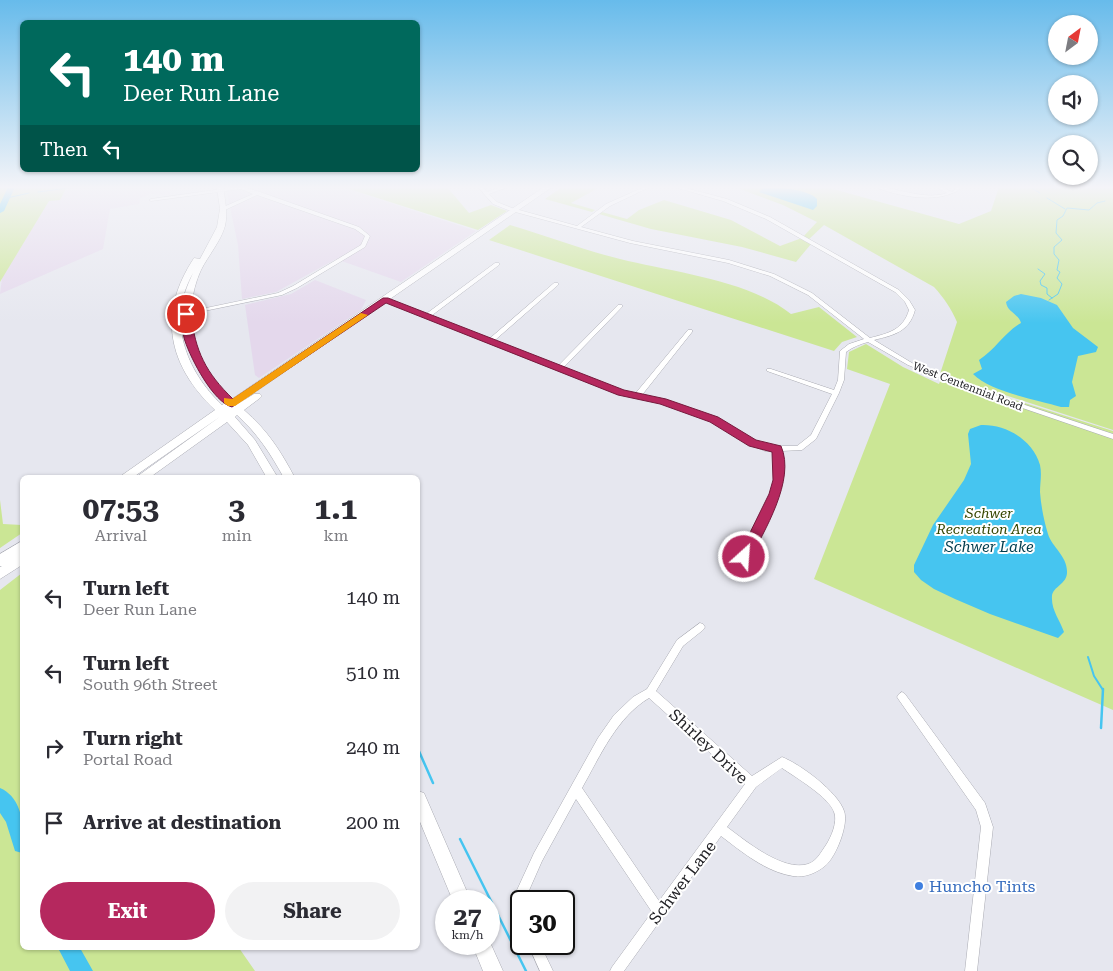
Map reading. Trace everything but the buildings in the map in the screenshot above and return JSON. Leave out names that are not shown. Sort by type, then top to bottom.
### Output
[{"type":"main road","points":[[218,232],[192,287],[186,314],[189,340],[199,364],[216,388],[268,441],[288,475]]},
{"type":"main road","points":[[128,475],[235,407],[488,232]]},
{"type":"main road","points":[[210,247],[199,258],[186,277],[178,298],[175,316],[177,342],[184,363],[198,386],[251,442],[271,475]]},
{"type":"main road","points":[[144,475],[224,413]]},
{"type":"main road","points":[[0,561],[20,547]]},
{"type":"main road","points":[[0,574],[20,559]]},
{"type":"main road","points":[[420,804],[457,890]]},
{"type":"main road","points":[[486,955],[493,971]]},
{"type":"street","points":[[175,316],[280,294],[295,288],[363,246],[368,236],[363,232]]},
{"type":"street","name":"West Centennial Road","points":[[597,232],[632,242],[747,267],[772,275],[810,294],[868,339],[893,355],[930,374],[1113,437]]},
{"type":"street","points":[[389,301],[559,368],[637,396],[662,401],[714,420],[753,444],[777,449],[799,448],[814,437],[842,380],[841,353],[850,345],[892,332],[908,323],[912,310],[897,292],[794,232]]},
{"type":"street","points":[[427,316],[497,264]]},
{"type":"street","points":[[490,341],[556,284]]},
{"type":"street","points":[[559,368],[620,306]]},
{"type":"street","points":[[637,396],[690,331]]},
{"type":"street","points":[[769,370],[836,392]]},
{"type":"street","points":[[744,557],[775,494],[778,480],[777,449]]},
{"type":"street","points":[[523,890],[538,857],[602,742],[618,719],[636,700],[650,692],[680,643],[700,627]]},
{"type":"street","name":"Shirley Drive","points":[[650,692],[752,783],[721,829]]},
{"type":"street","points":[[902,697],[981,806],[987,827],[971,971]]},
{"type":"street","name":"Schwer Lane","points":[[616,971],[721,829],[758,856],[797,872],[809,872],[821,864],[830,851],[841,818],[838,807],[782,762],[752,783]]},
{"type":"street","points":[[577,790],[659,912]]},
{"type":"street","points":[[539,955],[547,971]]},
{"type":"shaded area","points":[[30,232],[106,232],[103,249],[0,294],[2,278]]},
{"type":"shaded area","points":[[235,232],[474,232],[401,282],[336,259],[276,292],[242,299]]},
{"type":"shaded area","points":[[315,280],[366,300],[361,310],[259,378],[255,375],[245,305],[291,294]]},
{"type":"green space","points":[[0,232],[30,232],[0,282]]},
{"type":"green space","points":[[500,232],[533,232],[606,255],[732,285],[774,302],[791,314],[819,307],[857,337],[842,342],[834,351],[489,240]]},
{"type":"green space","points":[[668,232],[754,232],[780,246],[802,238],[807,232],[816,232],[807,241],[811,244],[796,262],[742,247]]},
{"type":"green space","points":[[837,232],[1113,232],[1113,430],[940,374],[957,322],[950,308],[934,287]]},
{"type":"green space","name":"Schwer Recreation Area","points":[[866,344],[903,367],[939,384],[942,377],[1113,431],[1113,710],[814,579],[890,384],[847,369],[849,352]]},
{"type":"green space","points":[[0,500],[3,524],[20,525],[20,534],[0,548]]},
{"type":"green space","points":[[20,575],[20,950],[240,950],[255,971],[0,971],[0,590]]},
{"type":"water","points":[[1021,294],[1041,298],[1057,305],[1073,328],[1098,347],[1096,352],[1078,356],[1072,382],[1076,396],[1070,400],[1069,407],[1061,407],[1002,391],[973,374],[982,369],[979,360],[1021,323],[1018,317],[1008,308],[1006,302],[1014,296]]},
{"type":"water","name":"Schwer Lake","points":[[981,425],[1000,427],[1017,435],[1031,448],[1040,465],[1040,497],[1045,524],[1050,539],[1065,561],[1067,571],[1065,579],[1052,596],[1054,610],[1064,632],[1058,638],[990,614],[955,599],[934,589],[921,580],[914,572],[914,565],[933,525],[964,480],[971,464],[968,434],[970,429]]},
{"type":"waterway","points":[[1052,298],[1058,294],[1062,284],[1057,278],[1060,272],[1057,270],[1059,260],[1054,254],[1054,247],[1062,240],[1056,232]]},
{"type":"waterway","points":[[1038,269],[1045,274],[1040,281],[1041,285],[1047,288],[1047,294],[1052,298]]},
{"type":"waterway","points":[[1088,657],[1094,676],[1103,690]]},
{"type":"waterway","points":[[1101,728],[1103,690]]},
{"type":"waterway","points":[[420,754],[433,783]]},
{"type":"waterway","points":[[0,797],[14,818],[20,838]]},
{"type":"waterway","points":[[460,839],[526,971]]},
{"type":"waterway","points":[[69,950],[82,971]]},
{"type":"slow traffic","points":[[227,400],[232,404],[364,315]]},
{"type":"place","name":"Huncho Tints","points":[[919,886]]},
{"type":"route","points":[[186,314],[189,340],[199,364],[216,388],[232,404],[386,300],[622,392],[662,401],[714,420],[753,444],[777,449],[779,472],[775,494],[744,557]]}]
